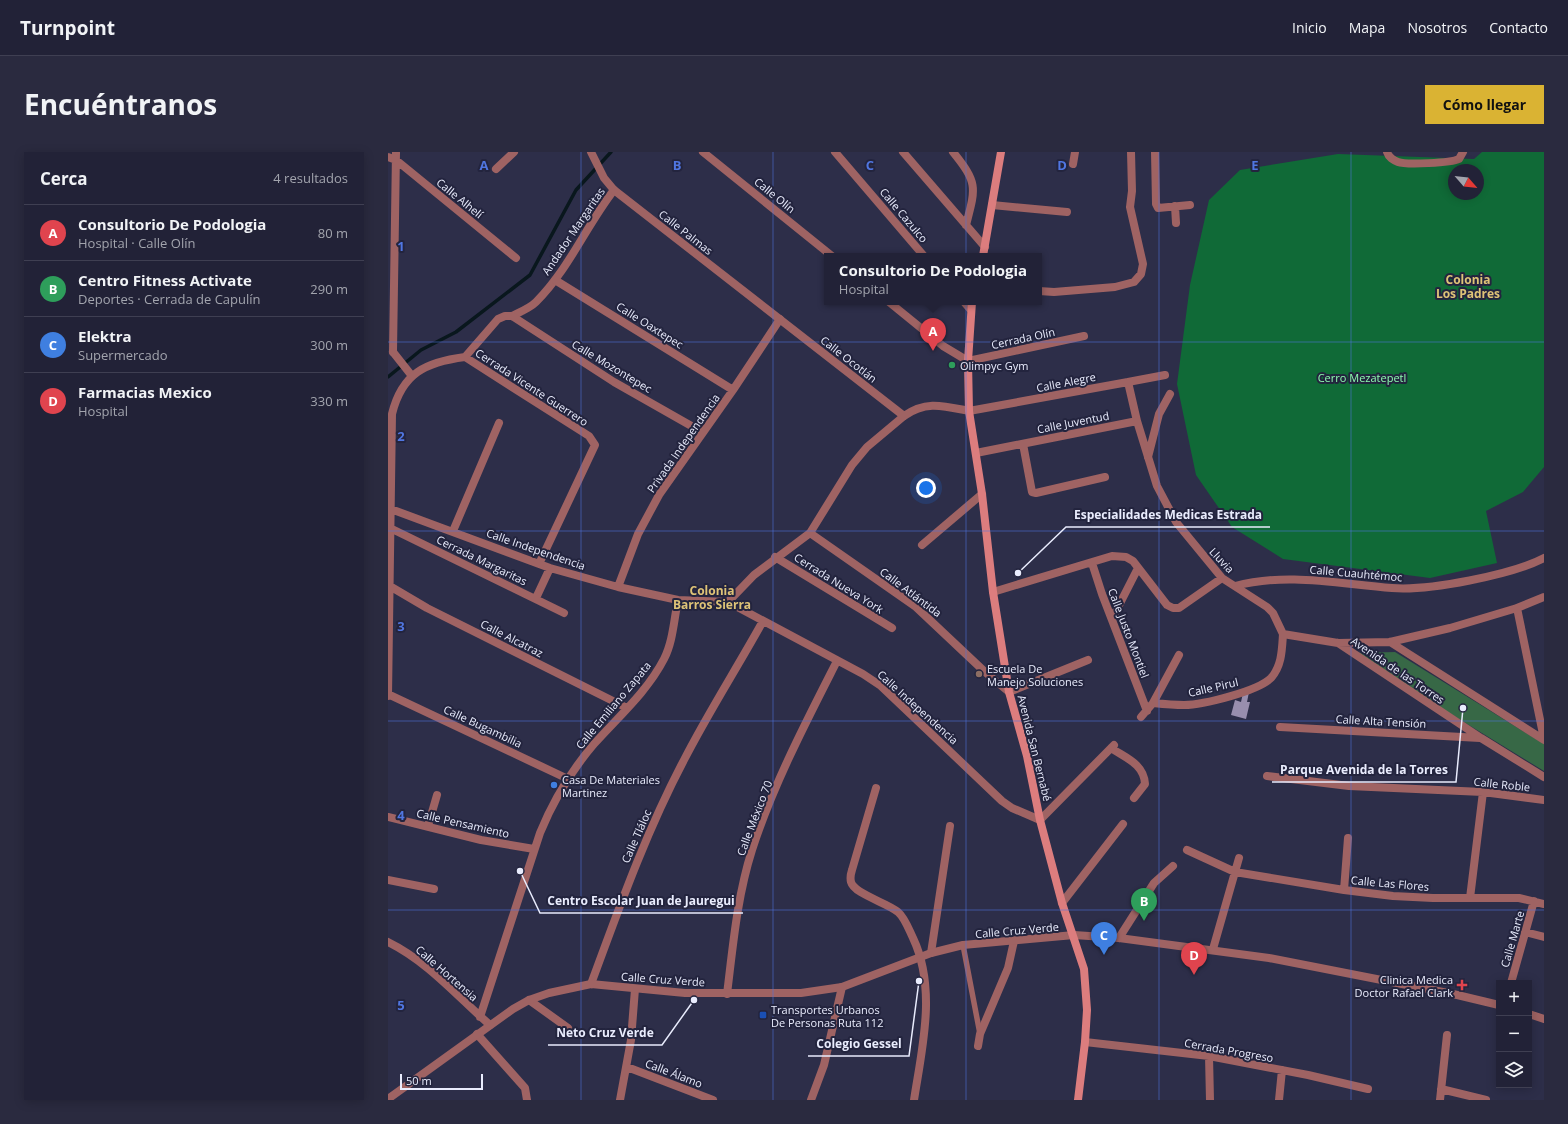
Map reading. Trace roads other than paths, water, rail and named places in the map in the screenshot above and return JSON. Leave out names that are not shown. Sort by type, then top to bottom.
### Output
[{"type":"main road","points":[[983,253],[1001,152]]},
{"type":"main road","name":"Avenida San Bernabé","points":[[971,305],[968,362],[969,411],[982,494],[993,592],[1010,692],[1027,756],[1040,820],[1062,903],[1074,935],[1084,969],[1087,1010],[1081,1099]]},
{"type":"street","points":[[496,169],[514,152]]},
{"type":"street","name":"Calle Palmas","points":[[591,152],[604,178],[614,190],[780,319]]},
{"type":"street","name":"Calle Olín","points":[[703,152],[828,253]]},
{"type":"street","name":"Calle Cazulco","points":[[835,152],[921,253]]},
{"type":"street","points":[[903,152],[984,247]]},
{"type":"street","points":[[952,152],[967,170],[974,185],[974,197],[966,225]]},
{"type":"street","points":[[1073,164],[1075,152]]},
{"type":"street","points":[[1042,291],[1115,287],[1134,282],[1141,274],[1143,269],[1130,207],[1132,191],[1131,152]]},
{"type":"street","points":[[1155,152],[1156,204],[1158,208],[1163,209],[1175,206],[1190,205]]},
{"type":"street","points":[[1387,152],[1392,160],[1400,163],[1450,162],[1459,159],[1463,152]]},
{"type":"street","points":[[396,156],[394,354],[410,373]]},
{"type":"street","name":"Calle Alhelí","points":[[388,157],[396,156],[516,258]]},
{"type":"street","name":"Andador Margaritas","points":[[465,357],[498,319],[505,316],[512,316],[535,303],[555,280],[581,242],[591,222],[614,190]]},
{"type":"street","points":[[992,205],[1067,212]]},
{"type":"street","points":[[1175,206],[1176,223]]},
{"type":"street","name":"Calle Oaxtepec","points":[[555,280],[733,390]]},
{"type":"street","points":[[893,305],[942,346],[968,362]]},
{"type":"street","name":"Calle Mozontepec","points":[[512,316],[614,382],[702,432]]},
{"type":"street","name":"Privada Independencia","points":[[618,587],[638,534],[655,502],[702,432],[733,390],[780,319]]},
{"type":"street","name":"Calle Ocotlán","points":[[780,319],[904,416]]},
{"type":"street","name":"Cerrada Olín","points":[[968,362],[1084,336]]},
{"type":"street","points":[[388,695],[389,509],[392,414],[396,398],[410,373],[450,359],[465,357]]},
{"type":"street","name":"Cerrada Vicente Guerrero","points":[[465,357],[589,436],[595,445],[594,451],[539,564]]},
{"type":"street","name":"Calle Alegre","points":[[969,411],[1165,374]]},
{"type":"street","points":[[1128,382],[1137,421],[1148,457]]},
{"type":"street","points":[[1148,457],[1159,414],[1170,394]]},
{"type":"street","points":[[678,600],[728,602],[754,575],[810,533],[852,465],[867,447],[904,416],[920,406],[940,406],[969,411]]},
{"type":"street","name":"Calle Juventud","points":[[976,453],[1137,421]]},
{"type":"street","points":[[453,532],[499,423]]},
{"type":"street","points":[[1023,444],[1032,492],[1036,493],[1105,477]]},
{"type":"street","name":"Lluvia","points":[[1148,457],[1165,503],[1176,522],[1222,578],[1273,613],[1282,634]]},
{"type":"street","points":[[922,545],[982,494]]},
{"type":"street","name":"Calle Independencia","points":[[389,509],[550,568],[618,587],[678,600]]},
{"type":"street","name":"Cerrada Margaritas","points":[[390,528],[564,613]]},
{"type":"street","name":"Calle Atlántida","points":[[810,533],[916,607],[985,672],[1010,692]]},
{"type":"street","points":[[993,592],[1112,556],[1126,557],[1133,561],[1167,605],[1173,608],[1179,608],[1222,578]]},
{"type":"street","name":"Cerrada Nueva York","points":[[776,557],[892,628]]},
{"type":"street","name":"Calle Cuauhtémoc","points":[[1235,586],[1250,582],[1289,578],[1394,588],[1427,587],[1506,571],[1544,558]]},
{"type":"street","name":"Calle Justo Montiel","points":[[1092,563],[1144,714],[1153,703]]},
{"type":"street","points":[[536,598],[550,568]]},
{"type":"street","points":[[1112,619],[1138,568]]},
{"type":"street","name":"Calle Alcatraz","points":[[388,585],[427,608],[627,708]]},
{"type":"street","points":[[1390,642],[1450,628],[1518,608],[1544,597]]},
{"type":"street","name":"Calle Emiliano Zapata","points":[[480,1016],[534,849],[550,808],[568,779],[593,745],[652,680],[665,658],[672,636],[678,600]]},
{"type":"street","name":"Calle Independencia","points":[[728,602],[863,674],[881,686],[1002,801],[1012,808],[1040,820]]},
{"type":"street","points":[[1518,608],[1544,739]]},
{"type":"street","name":"Calle Tláloc","points":[[592,984],[630,879],[656,818],[684,760],[764,621]]},
{"type":"street","points":[[1282,634],[1338,643]]},
{"type":"street","name":"Calle Pirul","points":[[1153,703],[1184,705],[1245,692],[1270,678],[1279,666],[1282,634]]},
{"type":"street","name":"Avenida de las Torres","points":[[1338,643],[1390,642],[1544,739]]},
{"type":"street","name":"Avenida de las Torres","points":[[1338,643],[1481,738],[1544,777]]},
{"type":"street","points":[[1153,703],[1179,655]]},
{"type":"street","points":[[1010,692],[1088,660]]},
{"type":"street","name":"Calle México 70","points":[[727,994],[741,893],[752,851],[763,820],[800,737],[837,661]]},
{"type":"street","name":"Calle Bugambilia","points":[[388,695],[568,779]]},
{"type":"street","name":"Calle Alta Tensión","points":[[1280,727],[1481,738]]},
{"type":"street","points":[[1040,820],[1112,746],[1142,770],[1145,784],[1134,798]]},
{"type":"street","name":"Calle Roble","points":[[1267,776],[1349,786],[1483,792],[1544,800]]},
{"type":"street","points":[[876,788],[850,880],[853,886],[859,891],[893,908],[900,914],[914,940],[921,958],[926,998],[926,1021],[914,1100]]},
{"type":"street","points":[[1470,898],[1483,792]]},
{"type":"street","points":[[428,826],[436,795]]},
{"type":"street","name":"Calle Pensamiento","points":[[388,817],[481,840],[534,849]]},
{"type":"street","points":[[1062,903],[1123,824]]},
{"type":"street","points":[[930,953],[950,826]]},
{"type":"street","points":[[1344,890],[1348,838]]},
{"type":"street","name":"Calle Las Flores","points":[[1187,850],[1235,872],[1344,890],[1393,896],[1519,898],[1544,904]]},
{"type":"street","points":[[1213,949],[1239,858]]},
{"type":"street","points":[[1119,938],[1154,883],[1173,866]]},
{"type":"street","points":[[388,880],[434,889]]},
{"type":"street","name":"Calle Marte","points":[[1512,980],[1534,901]]},
{"type":"street","points":[[1525,932],[1544,938]]},
{"type":"street","name":"Calle Cruz Verde","points":[[388,1099],[490,1024],[529,1000],[568,988],[592,984],[635,990],[727,994],[801,993],[842,987],[921,958],[930,953],[963,946],[1074,935],[1119,938],[1213,949],[1423,988],[1496,1004]]},
{"type":"street","points":[[978,1046],[980,1034],[1002,983],[1014,941]]},
{"type":"street","name":"Calle Hortensia","points":[[388,942],[408,953],[490,1024]]},
{"type":"street","points":[[811,1100],[824,1065],[842,987]]},
{"type":"street","points":[[620,1100],[627,1067],[635,990]]},
{"type":"street","points":[[529,1000],[568,1028]]},
{"type":"street","points":[[1532,1015],[1544,1019]]},
{"type":"street","points":[[477,1034],[525,1088],[527,1100]]},
{"type":"street","points":[[1440,1100],[1447,1035]]},
{"type":"street","name":"Cerrada Progreso","points":[[1085,1042],[1209,1056],[1368,1089]]},
{"type":"street","points":[[1209,1056],[1210,1100]]},
{"type":"street","name":"Calle Álamo","points":[[627,1067],[713,1100]]},
{"type":"street","points":[[1279,1100],[1282,1070]]},
{"type":"street","points":[[1442,1089],[1486,1100]]},
{"type":"lane","name":"Calle Cruz Verde","points":[[963,946],[980,1034]]},
{"type":"waterway","points":[[388,377],[421,350],[456,332],[530,275],[576,190],[611,152]]},
{"type":"place","name":"Consultorio De Podologia","points":[[933,351]]},
{"type":"place","name":"Olimpyc Gym","points":[[952,365]]},
{"type":"place","name":"Especialidades Medicas Estrada","points":[[1018,573]]},
{"type":"place","name":"Escuela De Manejo Soluciones","points":[[979,674]]},
{"type":"place","name":"Parque Avenida de la Torres","points":[[1463,708]]},
{"type":"place","name":"Casa De Materiales Martinez","points":[[554,785]]},
{"type":"place","name":"Centro Escolar Juan de Jauregui","points":[[520,871]]},
{"type":"place","name":"Centro Fitness Activate","points":[[1144,921]]},
{"type":"place","name":"Elektra","points":[[1104,955]]},
{"type":"place","name":"Farmacias Mexico","points":[[1194,975]]},
{"type":"place","name":"Colegio Gessel","points":[[919,981]]},
{"type":"place","name":"Clinica Medica Doctor Rafael Clark","points":[[1462,985]]},
{"type":"place","name":"Neto Cruz Verde","points":[[694,1000]]},
{"type":"place","name":"Transportes Urbanos De Personas Ruta 112","points":[[763,1015]]},
{"type":"district","name":"Colonia Los Padres","points":[[1468,286]]},
{"type":"district","name":"Colonia Barros Sierra","points":[[712,597]]},
{"type":"park label","name":"Cerro Mezatepetl","points":[[1362,377]]}]
